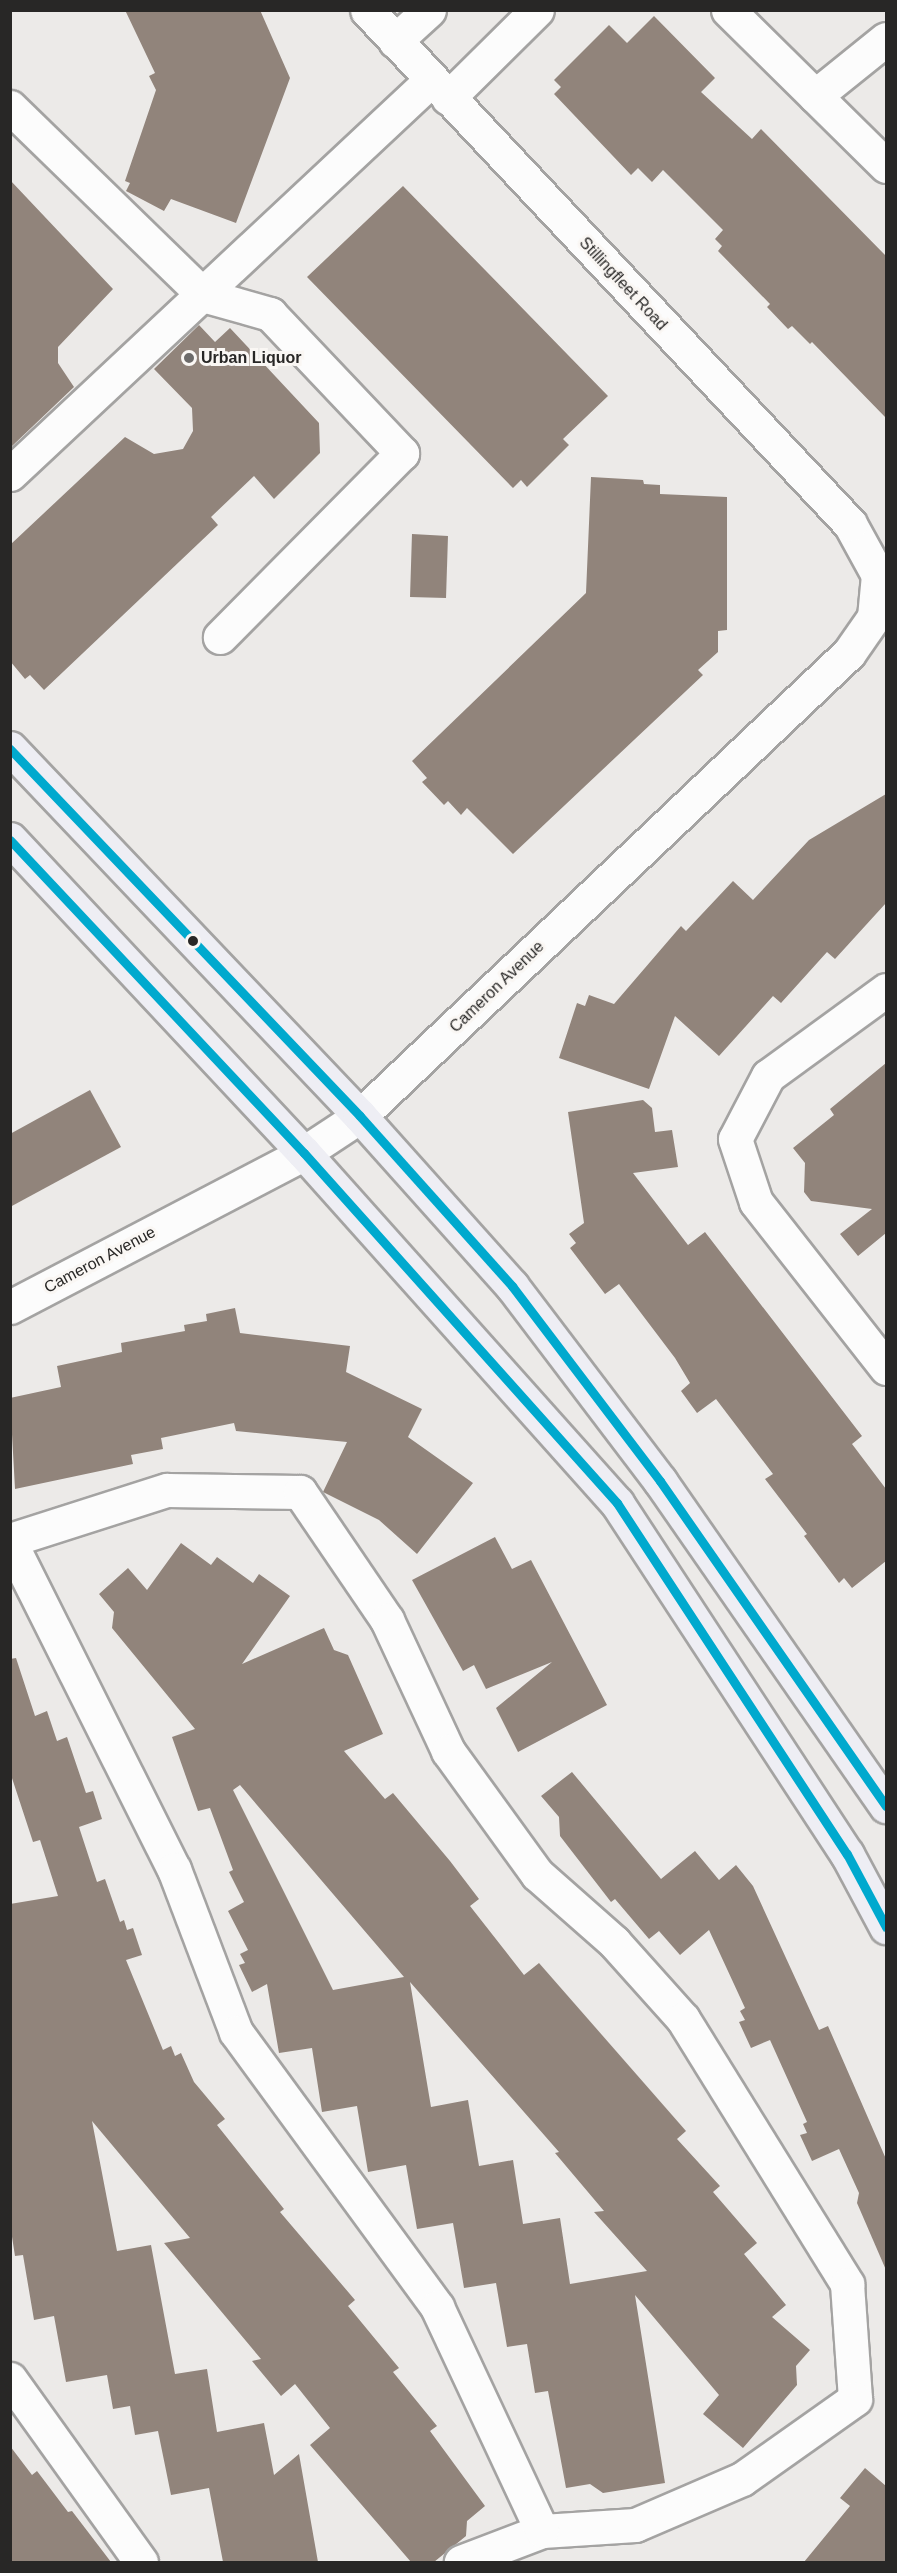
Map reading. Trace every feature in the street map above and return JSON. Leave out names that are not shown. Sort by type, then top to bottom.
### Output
[{"type":"main road","points":[[10,748],[360,1116],[512,1286],[660,1481],[886,1806]]},
{"type":"main road","points":[[10,838],[304,1152],[617,1503],[847,1854],[886,1927]]},
{"type":"street","name":"Stillingfleet Road","points":[[367,10],[850,524],[880,561]]},
{"type":"street","points":[[395,41],[429,10]]},
{"type":"street","points":[[10,474],[203,295],[439,89],[537,10]]},
{"type":"street","points":[[728,10],[886,166]]},
{"type":"street","points":[[814,96],[886,39]]},
{"type":"street","points":[[10,107],[203,295],[270,314],[402,453],[220,637]]},
{"type":"street","name":"Cameron Avenue","points":[[10,1307],[304,1152],[360,1116],[849,653],[880,617],[878,575],[880,561]]},
{"type":"street","points":[[886,990],[768,1077],[735,1139],[756,1202],[886,1368]]},
{"type":"street","points":[[461,2562],[542,2531],[635,2525],[742,2479],[855,2399],[847,2284],[683,2019],[615,1942],[537,1874],[448,1751],[387,1620],[300,1492],[167,1490],[10,1541],[174,1869],[236,2032],[437,2307],[542,2531]]},
{"type":"street","points":[[10,2379],[141,2562]]},
{"type":"building","points":[[125,10],[260,10],[290,78],[236,223],[171,199],[164,211],[126,191],[130,183],[125,181],[156,90],[149,76],[155,73]]},
{"type":"building","points":[[654,16],[715,78],[701,92],[752,139],[761,129],[886,256],[886,418],[812,342],[810,344],[792,326],[788,329],[767,307],[770,304],[718,251],[722,246],[715,239],[723,230],[663,170],[652,182],[638,168],[631,175],[554,94],[561,87],[554,80],[609,25],[627,43]]},
{"type":"building","points":[[10,180],[113,289],[58,347],[58,363],[74,387],[10,448]]},
{"type":"building","points":[[403,186],[608,396],[563,439],[569,445],[527,487],[521,480],[513,488],[307,277]]},
{"type":"building","points":[[199,325],[215,342],[230,328],[319,423],[320,453],[274,499],[254,476],[211,517],[218,525],[44,690],[30,675],[25,679],[10,661],[10,545],[125,437],[154,454],[183,449],[193,431],[192,408],[154,369]]},
{"type":"building","points":[[591,477],[643,480],[644,484],[660,485],[660,494],[727,497],[727,630],[718,631],[718,652],[698,670],[703,675],[513,854],[467,808],[461,815],[448,801],[444,805],[422,782],[427,778],[412,761],[586,593]]},
{"type":"building","points":[[412,534],[448,536],[446,598],[410,597]]},
{"type":"building","points":[[886,794],[886,903],[835,959],[827,952],[781,1003],[773,996],[719,1056],[675,1016],[649,1089],[559,1058],[577,1003],[585,1006],[589,995],[614,1004],[681,926],[686,931],[733,881],[753,900],[809,840]]},
{"type":"building","points":[[886,1063],[886,1233],[858,1256],[840,1234],[872,1209],[811,1201],[804,1192],[805,1163],[793,1148],[834,1115],[830,1109]]},
{"type":"building","points":[[90,1090],[121,1147],[10,1207],[10,1134]]},
{"type":"building","points":[[643,1100],[652,1108],[655,1132],[672,1130],[678,1167],[633,1173],[688,1245],[705,1232],[862,1436],[852,1444],[886,1489],[886,1561],[852,1588],[844,1578],[839,1583],[804,1536],[807,1534],[765,1479],[773,1474],[716,1399],[697,1413],[681,1391],[690,1383],[675,1358],[619,1284],[605,1294],[570,1248],[576,1243],[569,1234],[584,1223],[568,1112]]},
{"type":"building","points":[[235,1308],[240,1333],[350,1346],[346,1372],[422,1409],[408,1437],[473,1483],[417,1554],[379,1520],[323,1492],[347,1442],[236,1431],[234,1423],[161,1438],[163,1449],[131,1455],[133,1464],[15,1489],[10,1398],[61,1387],[57,1366],[122,1352],[121,1343],[185,1331],[184,1325],[207,1321],[206,1314]]},
{"type":"building","points":[[495,1537],[512,1569],[531,1560],[607,1705],[518,1752],[496,1708],[552,1662],[486,1689],[474,1665],[463,1671],[412,1580]]},
{"type":"building","points":[[181,1543],[211,1565],[217,1557],[253,1583],[259,1574],[290,1596],[242,1664],[324,1628],[334,1650],[348,1655],[383,1734],[344,1751],[385,1799],[393,1793],[450,1861],[479,1899],[470,1906],[524,1975],[539,1963],[686,2131],[677,2139],[720,2186],[713,2192],[757,2243],[744,2254],[786,2305],[772,2317],[810,2350],[796,2366],[797,2385],[743,2448],[703,2414],[719,2395],[635,2295],[665,2483],[603,2493],[590,2484],[566,2488],[548,2391],[535,2393],[527,2344],[507,2347],[496,2283],[464,2288],[453,2223],[417,2229],[406,2165],[368,2172],[357,2106],[322,2112],[312,2048],[279,2053],[267,1984],[252,1992],[239,1965],[245,1963],[240,1954],[248,1950],[228,1911],[244,1902],[229,1872],[233,1870],[210,1808],[198,1811],[172,1737],[195,1729],[112,1628],[114,1612],[99,1594],[128,1568],[147,1590]],"holes":[[[240,1785],[404,1977],[333,1990],[233,1790]],[[410,1982],[559,2152],[555,2153],[604,2211],[594,2212],[647,2271],[570,2284],[560,2218],[523,2224],[513,2160],[479,2166],[468,2100],[431,2107]]]},
{"type":"building","points":[[16,1658],[35,1716],[47,1711],[57,1741],[67,1737],[86,1793],[93,1791],[102,1819],[79,1827],[97,1882],[105,1879],[120,1922],[124,1920],[127,1930],[133,1928],[142,1955],[126,1960],[163,2050],[171,2046],[175,2056],[181,2053],[194,2082],[225,2119],[217,2125],[284,2209],[280,2212],[355,2300],[348,2306],[399,2368],[393,2372],[437,2426],[430,2431],[485,2506],[467,2521],[466,2536],[434,2562],[411,2562],[310,2445],[330,2428],[295,2384],[281,2396],[252,2361],[261,2359],[164,2243],[190,2238],[92,2121],[117,2251],[151,2245],[175,2374],[207,2369],[217,2432],[264,2423],[274,2475],[299,2454],[318,2562],[223,2562],[209,2488],[171,2495],[158,2431],[135,2435],[130,2406],[113,2409],[107,2375],[66,2382],[54,2316],[34,2320],[23,2255],[15,2256],[10,2224],[10,1904],[58,1896],[40,1840],[33,1842],[10,1772],[10,1659]]},
{"type":"building","points":[[572,1772],[661,1879],[695,1851],[719,1880],[736,1865],[753,1886],[819,2030],[828,2026],[886,2159],[886,2270],[857,2203],[859,2193],[839,2149],[812,2161],[800,2135],[807,2133],[803,2124],[807,2122],[770,2040],[751,2048],[739,2022],[745,2020],[740,2011],[745,2008],[709,1930],[680,1955],[659,1931],[649,1939],[615,1899],[611,1902],[560,1836],[559,1817],[541,1796]]},
{"type":"building","points":[[10,2446],[32,2475],[37,2471],[68,2512],[72,2511],[111,2562],[10,2562]]},
{"type":"building","points":[[865,2468],[886,2486],[886,2562],[804,2562],[850,2506],[840,2498]]},
{"type":"transit line","points":[[10,749],[360,1116],[512,1286],[660,1481],[886,1806]]},
{"type":"transit line","points":[[10,840],[304,1153],[617,1503],[847,1854],[886,1927]]},
{"type":"place","name":"Urban Liquor","points":[[189,358]]}]
